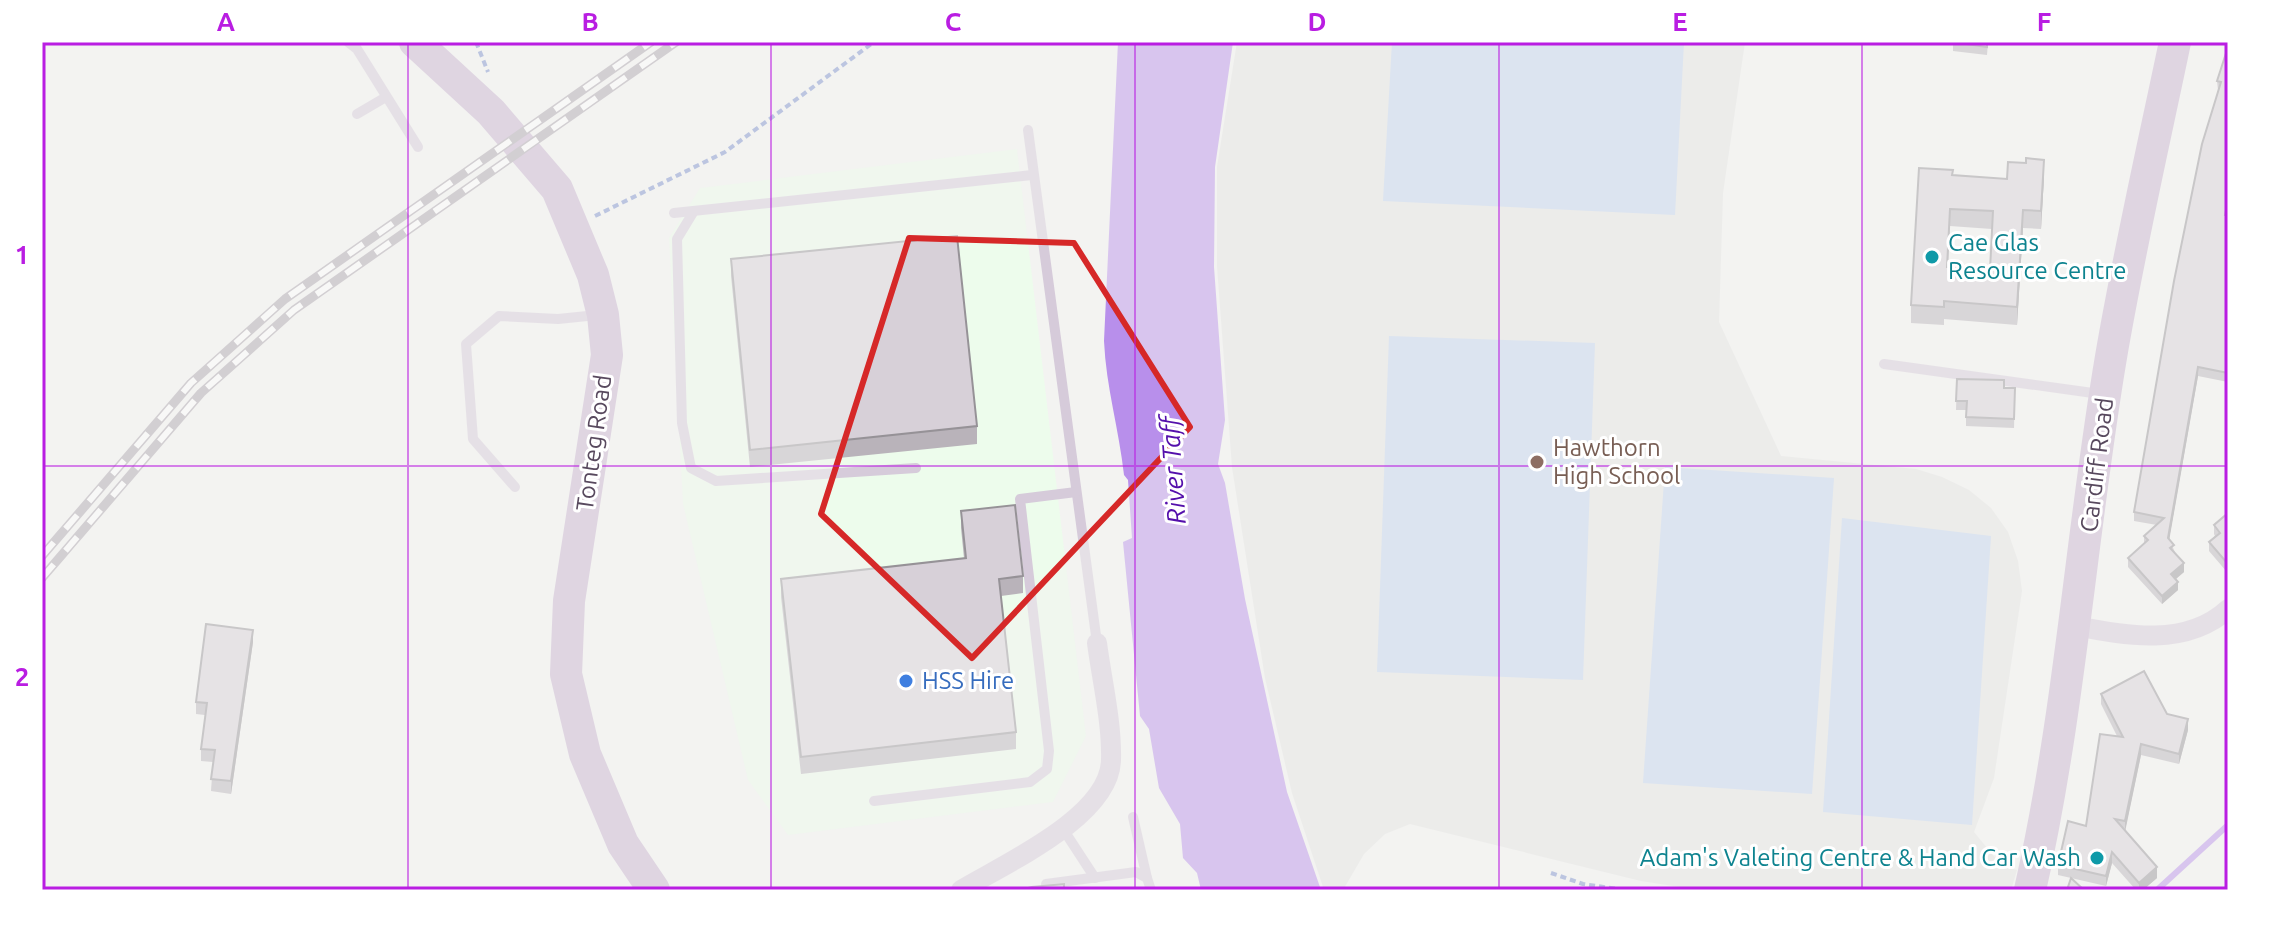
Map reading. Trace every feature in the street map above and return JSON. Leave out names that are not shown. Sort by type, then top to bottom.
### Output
[{"type":"main road","name":"Tonteg Road","points":[[415,42],[491,112],[557,189],[593,275],[603,315],[607,355],[569,601],[566,674],[585,754],[623,844],[654,890]]},
{"type":"main road","name":"Cardiff Road","points":[[2030,890],[2045,824],[2076,626],[2106,395],[2142,194],[2175,42]]},
{"type":"street","points":[[2076,626],[2157,637],[2217,619],[2228,609]]},
{"type":"street","points":[[961,890],[1063,829],[1098,796],[1112,764],[1097,643]]},
{"type":"lane","points":[[348,42],[357,49],[418,147]]},
{"type":"lane","points":[[357,114],[386,97]]},
{"type":"lane","points":[[1028,130],[1097,643]]},
{"type":"lane","points":[[674,213],[1032,175]]},
{"type":"lane","points":[[694,211],[677,239],[682,423],[691,468],[716,481],[916,468]]},
{"type":"lane","points":[[515,487],[473,439],[466,344],[499,316],[558,319],[603,315]]},
{"type":"lane","points":[[1884,364],[2106,395]]},
{"type":"lane","points":[[874,801],[1030,782],[1047,769],[1049,751],[1020,499],[1076,492]]},
{"type":"lane","points":[[1133,817],[1151,890]]},
{"type":"lane","points":[[1063,829],[1095,878]]},
{"type":"lane","points":[[1046,884],[1136,872],[1147,878]]},
{"type":"path","points":[[581,222],[651,192],[725,152],[874,42]]},
{"type":"path","points":[[1551,873],[1583,884],[1625,890]]},
{"type":"highlighted area","points":[[909,238],[1074,243],[1190,427],[972,658],[821,514]]},
{"type":"shaded area","name":"Hawthorn High School","points":[[1237,42],[1745,42],[1723,193],[1719,322],[1781,456],[1916,469],[1942,477],[1969,490],[1991,508],[2008,532],[2018,561],[2022,591],[1994,778],[1974,832],[2001,865],[2017,870],[2011,890],[1699,890],[1641,881],[1410,824],[1385,834],[1364,854],[1343,890],[1324,890],[1292,793],[1265,678],[1232,467],[1217,266],[1217,167]]},
{"type":"shaded area","points":[[1392,42],[1684,42],[1675,215],[1383,201]]},
{"type":"shaded area","points":[[1017,149],[1086,736],[1053,802],[788,835],[748,780],[683,504],[669,238],[700,188]]},
{"type":"shaded area","points":[[1389,336],[1595,343],[1583,680],[1377,672]]},
{"type":"shaded area","points":[[1665,467],[1834,478],[1812,794],[1643,783]]},
{"type":"shaded area","points":[[1842,518],[1991,536],[1972,825],[1823,812]]},
{"type":"water","name":"River Taff","points":[[1118,42],[1233,42],[1215,167],[1214,267],[1225,420],[1218,464],[1225,483],[1245,599],[1287,792],[1321,890],[1201,890],[1197,873],[1183,858],[1180,824],[1159,788],[1149,729],[1140,716],[1123,542],[1132,538],[1128,480],[1124,475],[1104,341]]},
{"type":"building","points":[[1953,42],[1987,42],[1987,47]]},
{"type":"building","points":[[2228,47],[2228,200],[2225,215],[2228,216],[2228,373],[2198,367],[2168,538],[2174,545],[2170,548],[2184,563],[2171,574],[2178,582],[2162,596],[2128,558],[2148,540],[2144,536],[2164,518],[2134,512],[2174,281],[2202,144]]},
{"type":"building","name":"Cae Glas Resource Centre","points":[[2026,158],[2044,160],[2041,211],[2023,210],[2017,307],[1944,301],[1944,307],[1911,305],[1919,168],[1953,170],[1952,175],[2007,179],[2008,162],[2026,163]],"holes":[[[1950,209],[1993,211],[1990,270],[1947,267]]]},
{"type":"building","points":[[957,236],[977,426],[750,450],[731,259]]},
{"type":"building","points":[[1957,379],[2004,380],[2004,388],[2015,388],[2014,419],[1966,417],[1967,401],[1956,401]]},
{"type":"building","points":[[1015,505],[1023,576],[999,579],[1016,732],[801,757],[781,579],[966,558],[961,511]]},
{"type":"building","points":[[2228,513],[2227,563],[2209,542],[2220,533],[2214,525]]},
{"type":"building","points":[[206,624],[253,630],[231,781],[211,779],[215,750],[201,749],[207,703],[196,702]]},
{"type":"building","points":[[2144,671],[2167,714],[2188,719],[2179,754],[2141,744],[2125,821],[2115,819],[2157,867],[2139,883],[2112,852],[2106,876],[2058,865],[2068,821],[2086,826],[2100,734],[2123,737],[2101,694]]},
{"type":"building","points":[[2071,878],[2084,890],[2067,890]]},
{"type":"building","points":[[1064,884],[1064,890],[1020,890],[1032,887]]},
{"type":"waterway","points":[[2157,890],[2228,825]]},
{"type":"railway","points":[[42,556],[191,383],[285,299],[651,42]]},
{"type":"railway","points":[[42,578],[201,393],[294,310],[676,42]]},
{"type":"place","name":"Cae Glas Resource Centre","points":[[1932,257]]},
{"type":"place","name":"Hawthorn High School","points":[[1537,462]]},
{"type":"place","name":"HSS Hire","points":[[906,681]]},
{"type":"place","name":"Adam's Valeting Centre & Hand Car Wash","points":[[2097,858]]}]
